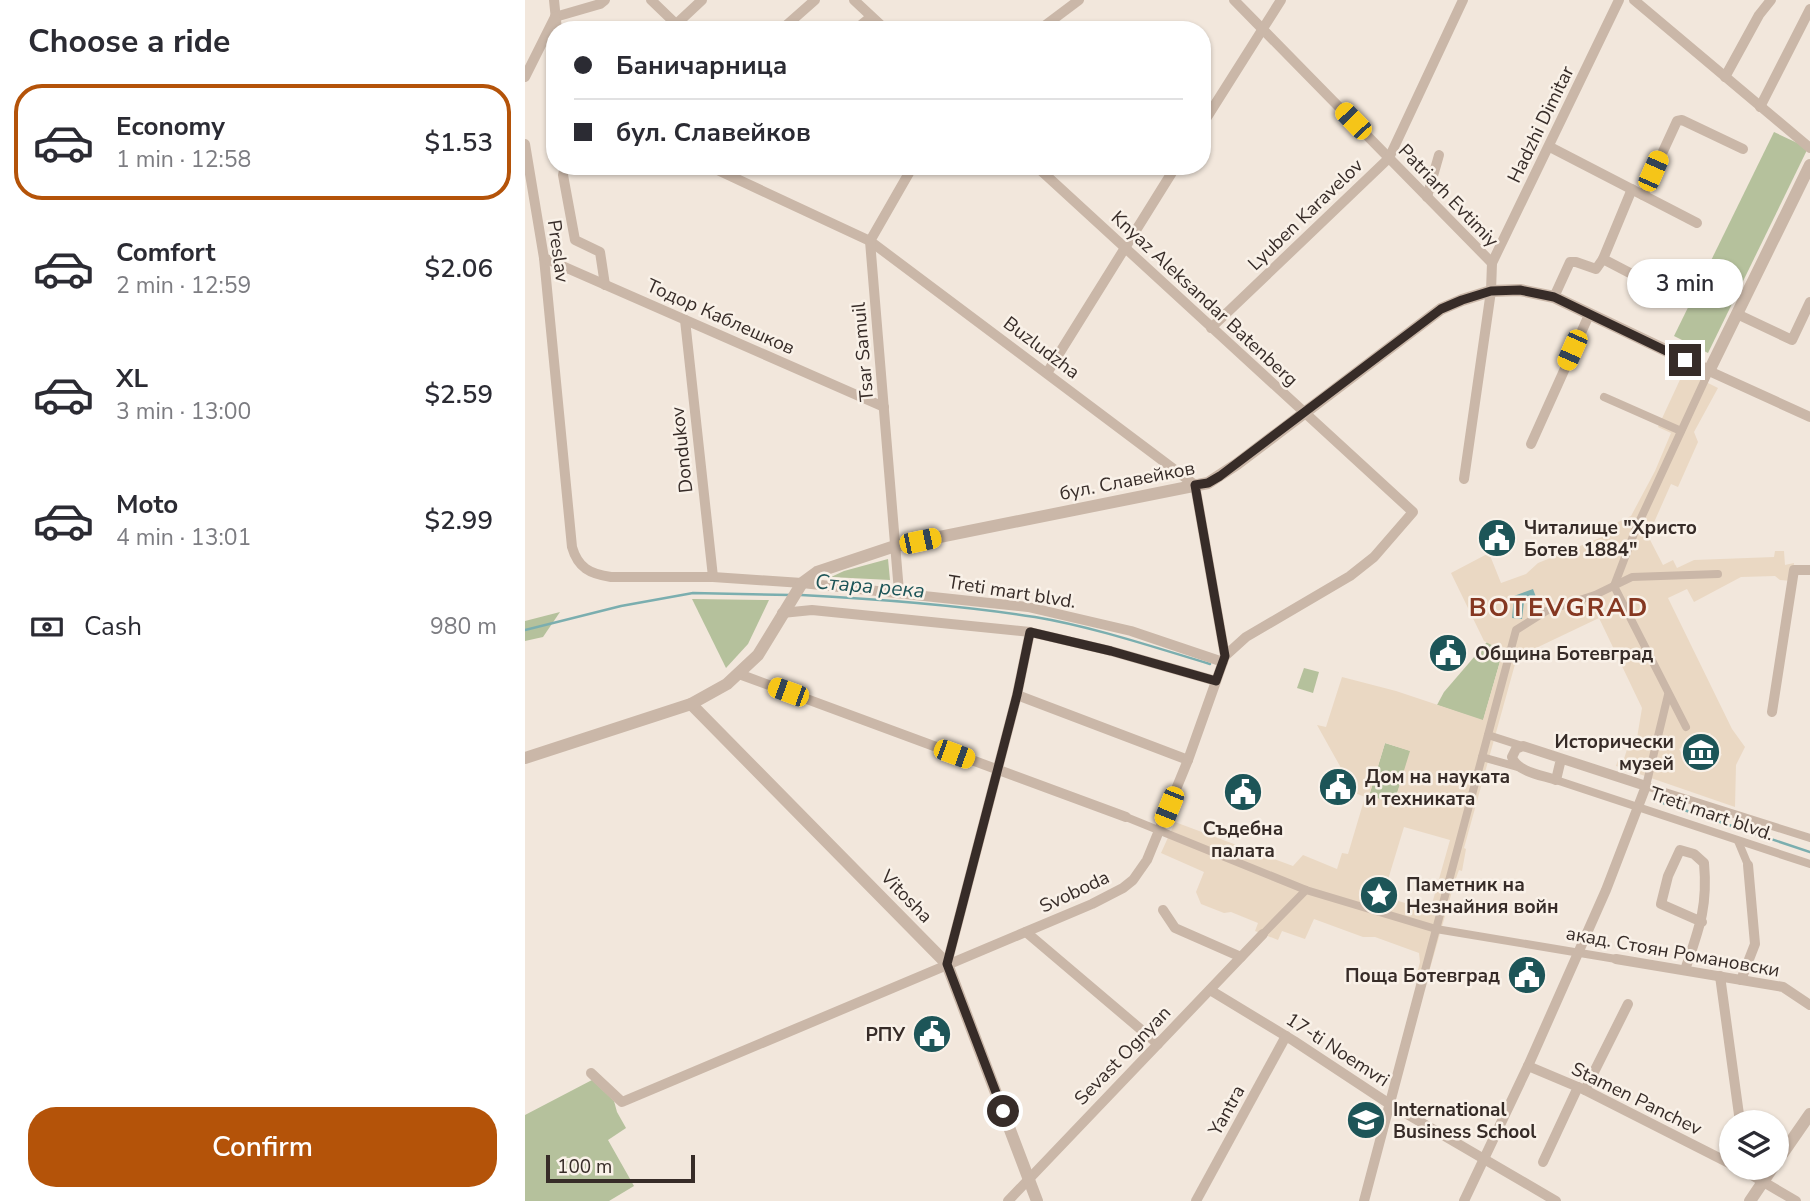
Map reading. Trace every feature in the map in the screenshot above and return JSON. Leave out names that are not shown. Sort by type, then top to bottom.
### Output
[{"type":"street","points":[[554,0],[556,21]]},
{"type":"street","points":[[553,21],[555,17],[600,4],[605,0]]},
{"type":"street","points":[[651,0],[668,21]]},
{"type":"street","points":[[679,21],[702,0]]},
{"type":"street","points":[[791,21],[815,0]]},
{"type":"street","points":[[854,0],[876,21]]},
{"type":"street","points":[[1051,21],[1079,0]]},
{"type":"street","name":"Patriarh Evtimiy","points":[[1234,0],[1492,263]]},
{"type":"street","points":[[1211,111],[1281,0]]},
{"type":"street","name":"Lyuben Karavelov","points":[[1211,328],[1389,158],[1463,0]]},
{"type":"street","name":"Hadzhi Dimitar","points":[[1492,263],[1619,0]]},
{"type":"street","points":[[1633,0],[1810,148]]},
{"type":"street","points":[[1725,77],[1766,2]]},
{"type":"street","points":[[1761,107],[1810,9]]},
{"type":"street","points":[[865,21],[871,16]]},
{"type":"street","points":[[525,77],[546,32]]},
{"type":"street","points":[[1643,195],[1677,121],[1682,120],[1743,149]]},
{"type":"street","name":"Preslav","points":[[525,144],[544,258],[572,547],[576,561],[583,568]]},
{"type":"street","points":[[1549,147],[1697,223]]},
{"type":"street","points":[[1427,197],[1439,155]]},
{"type":"street","points":[[1686,727],[1614,586],[1635,531],[1681,431],[1810,165]]},
{"type":"street","points":[[563,175],[575,240],[600,252],[605,285]]},
{"type":"street","name":"Buzludzha","points":[[728,175],[870,241],[1195,485]]},
{"type":"street","points":[[870,241],[908,175]]},
{"type":"street","name":"Knyaz Aleksandar Batenberg","points":[[1046,175],[1413,512]]},
{"type":"street","points":[[1047,373],[1170,175]]},
{"type":"street","points":[[1632,189],[1603,259],[1596,269],[1576,261],[1570,262],[1554,297],[1709,371],[1809,414]]},
{"type":"street","name":"Tsar Samuil","points":[[870,241],[899,592]]},
{"type":"street","name":"Тодор Каблешков","points":[[544,258],[884,407]]},
{"type":"street","points":[[1603,259],[1651,284]]},
{"type":"street","points":[[1464,479],[1491,291],[1492,263]]},
{"type":"street","name":"бул. Славейков","points":[[799,587],[817,572],[895,546],[1208,483],[1304,414],[1441,309],[1491,291],[1520,290],[1554,297]]},
{"type":"street","points":[[1737,314],[1792,340],[1810,302]]},
{"type":"street","points":[[1531,444],[1589,314]]},
{"type":"street","name":"Dondukov","points":[[685,320],[713,577]]},
{"type":"street","points":[[1604,397],[1681,431]]},
{"type":"street","points":[[1195,485],[1224,659]]},
{"type":"street","name":"Svoboda","points":[[591,1073],[622,1102],[1027,932],[1123,888],[1141,871],[1188,760],[1224,659],[1246,637],[1358,570],[1391,540],[1413,512]]},
{"type":"street","name":"Treti mart blvd.","points":[[583,568],[594,574],[611,577],[713,577],[799,587],[899,592],[1039,609],[1224,659]]},
{"type":"street","points":[[1772,712],[1794,570],[1810,570]]},
{"type":"street","points":[[1364,1201],[1516,630],[1546,611],[1632,577],[1719,574]]},
{"type":"street","points":[[525,758],[691,704],[713,693],[758,656],[799,587]]},
{"type":"street","name":"Treti mart blvd.","points":[[786,608],[1030,632],[1111,651],[1216,681]]},
{"type":"street","points":[[947,964],[1017,695],[1030,632]]},
{"type":"street","points":[[739,674],[1126,817]]},
{"type":"street","points":[[1017,695],[1188,760]]},
{"type":"street","points":[[1464,1201],[1528,1066],[1606,890],[1646,786],[1668,695]]},
{"type":"street","name":"Vitosha","points":[[691,704],[947,964],[1037,1201]]},
{"type":"street","points":[[1488,735],[1527,748]]},
{"type":"street","points":[[1521,768],[1514,764],[1512,757],[1516,749],[1527,748]]},
{"type":"street","name":"Treti mart blvd.","points":[[1527,748],[1810,838]]},
{"type":"street","points":[[1482,757],[1521,768]]},
{"type":"street","points":[[1556,780],[1561,759]]},
{"type":"street","name":"Treti mart blvd.","points":[[1521,768],[1810,864]]},
{"type":"street","name":"акад. Стоян Романовски","points":[[1126,817],[1306,890],[1436,929],[1783,987],[1810,1005]]},
{"type":"street","points":[[1738,841],[1748,865],[1755,944],[1741,980]]},
{"type":"street","points":[[1685,970],[1702,922],[1707,891],[1704,863],[1694,854],[1680,850],[1668,876],[1661,904],[1702,922]]},
{"type":"street","points":[[1263,934],[1306,890]]},
{"type":"street","points":[[1163,910],[1175,928],[1241,957]]},
{"type":"street","points":[[1027,932],[1158,1044]]},
{"type":"street","name":"Sevast Ognyan","points":[[1008,1201],[1263,934]]},
{"type":"street","points":[[1720,976],[1738,1110]]},
{"type":"street","name":"17-ti Noemvri","points":[[1210,990],[1388,1103],[1556,1201]]},
{"type":"street","points":[[1543,1162],[1628,1004]]},
{"type":"street","name":"Yantra","points":[[1196,1201],[1286,1036]]},
{"type":"street","name":"Stamen Panchev","points":[[1528,1066],[1582,1089],[1719,1158]]},
{"type":"street","points":[[1789,1144],[1810,1114]]},
{"type":"street","points":[[1750,1201],[1764,1181],[1796,1201]]},
{"type":"green space","points":[[1774,132],[1808,148],[1708,353],[1674,336]]},
{"type":"green space","points":[[888,559],[890,580],[831,577],[844,571]]},
{"type":"green space","points":[[692,599],[769,600],[748,644],[726,668]]},
{"type":"green space","points":[[560,612],[543,637],[525,641],[525,621]]},
{"type":"green space","points":[[1487,642],[1503,651],[1483,721],[1437,705],[1444,692]]},
{"type":"green space","points":[[1304,668],[1319,672],[1313,693],[1297,688]]},
{"type":"green space","points":[[1385,743],[1411,751],[1394,803],[1369,796]]},
{"type":"green space","points":[[592,1080],[614,1101],[626,1128],[608,1140],[634,1186],[609,1201],[525,1201],[525,1115]]},
{"type":"shaded area","points":[[1684,371],[1718,388],[1694,432],[1698,442],[1678,487],[1671,484],[1648,536],[1663,565],[1673,560],[1677,568],[1694,560],[1774,557],[1775,551],[1784,551],[1785,565],[1794,563],[1792,581],[1780,580],[1775,576],[1741,577],[1694,602],[1687,589],[1668,598],[1732,729],[1745,747],[1736,765],[1735,807],[1616,766],[1618,760],[1623,762],[1631,737],[1637,738],[1642,708],[1599,618],[1517,657],[1464,848],[1462,871],[1459,870],[1455,881],[1427,979],[1416,977],[1420,962],[1419,953],[1375,937],[1363,937],[1314,919],[1305,939],[1282,931],[1278,940],[1255,931],[1258,923],[1201,904],[1196,892],[1204,872],[1161,853],[1175,822],[1293,866],[1303,855],[1337,869],[1342,853],[1348,854],[1365,797],[1355,793],[1317,725],[1326,727],[1342,677],[1396,691],[1483,720],[1503,651],[1484,641],[1451,573],[1489,553],[1501,583],[1526,574],[1538,563],[1612,533],[1618,522],[1631,516],[1655,471],[1671,433],[1658,427]],"holes":[[[1710,733],[1722,755],[1691,771],[1679,749]],[[1385,743],[1410,751],[1394,803],[1369,796]],[[1404,827],[1450,840],[1430,911],[1383,896]]]},
{"type":"water","points":[[1533,589],[1536,597],[1524,602],[1522,619],[1512,618],[1514,596]]},
{"type":"waterway","name":"Стара река","points":[[525,630],[621,606],[693,593],[791,595]]},
{"type":"waterway","name":"Стара река","points":[[801,595],[918,603],[1035,617],[1101,632],[1210,664]]},
{"type":"waterway","name":"Стара река","points":[[1660,802],[1810,852]]},
{"type":"place","name":"Читалище \"Христо Ботев 1884\"","points":[[1497,538]]},
{"type":"place","name":"Община Ботевград","points":[[1448,653]]},
{"type":"place","name":"Исторически музей","points":[[1701,752]]},
{"type":"place","name":"Дом на науката и техниката","points":[[1338,787]]},
{"type":"place","name":"Съдебна палата","points":[[1243,792]]},
{"type":"place","name":"Паметник на Незнайния войн","points":[[1379,895]]},
{"type":"place","name":"Поща Ботевград","points":[[1527,975]]},
{"type":"place","name":"РПУ","points":[[932,1034]]},
{"type":"place","name":"International Business School","points":[[1366,1120]]},
{"type":"district","name":"BOTEVGRAD","points":[[1559,607]]},
{"type":"route","points":[[1003,1111],[947,964],[1017,695],[1030,632],[1111,651],[1216,681],[1225,656],[1195,485],[1208,483],[1220,476],[1441,309],[1462,300],[1491,291],[1520,290],[1554,297],[1685,360]]}]
